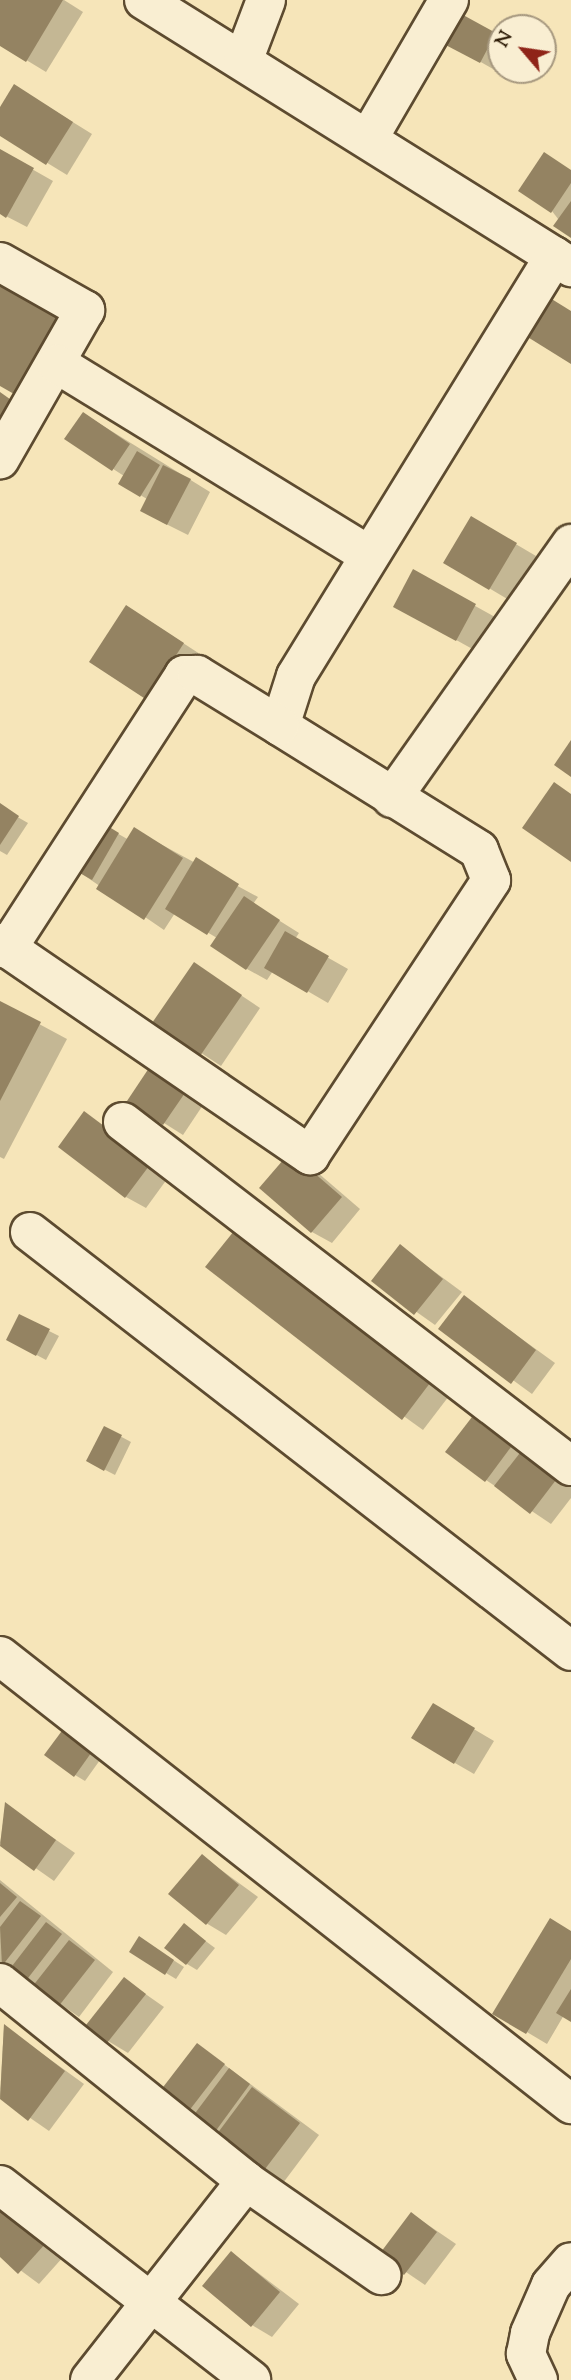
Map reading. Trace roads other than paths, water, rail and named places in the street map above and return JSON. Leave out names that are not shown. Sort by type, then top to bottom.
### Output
[{"type":"street","points":[[144,0],[563,262],[369,555],[296,676],[280,726]]},
{"type":"street","points":[[243,61],[266,0]]},
{"type":"street","points":[[368,139],[449,0]]},
{"type":"street","points":[[0,262],[85,310],[57,364],[0,459]]},
{"type":"street","points":[[57,364],[369,555]]},
{"type":"street","points":[[392,798],[571,544]]},
{"type":"street","points":[[184,675],[197,675],[280,726],[392,798],[479,849],[491,880],[310,1155],[4,946],[184,675]]},
{"type":"street","points":[[122,1122],[571,1466]]},
{"type":"street","points":[[30,1232],[571,1651]]},
{"type":"street","points":[[0,1656],[571,2104]]},
{"type":"street","points":[[0,1983],[247,2181],[381,2275]]},
{"type":"street","points":[[90,2380],[153,2305],[247,2181]]},
{"type":"street","points":[[0,2185],[251,2380]]},
{"type":"street","points":[[538,2380],[526,2354],[530,2333],[551,2285],[571,2262]]}]
